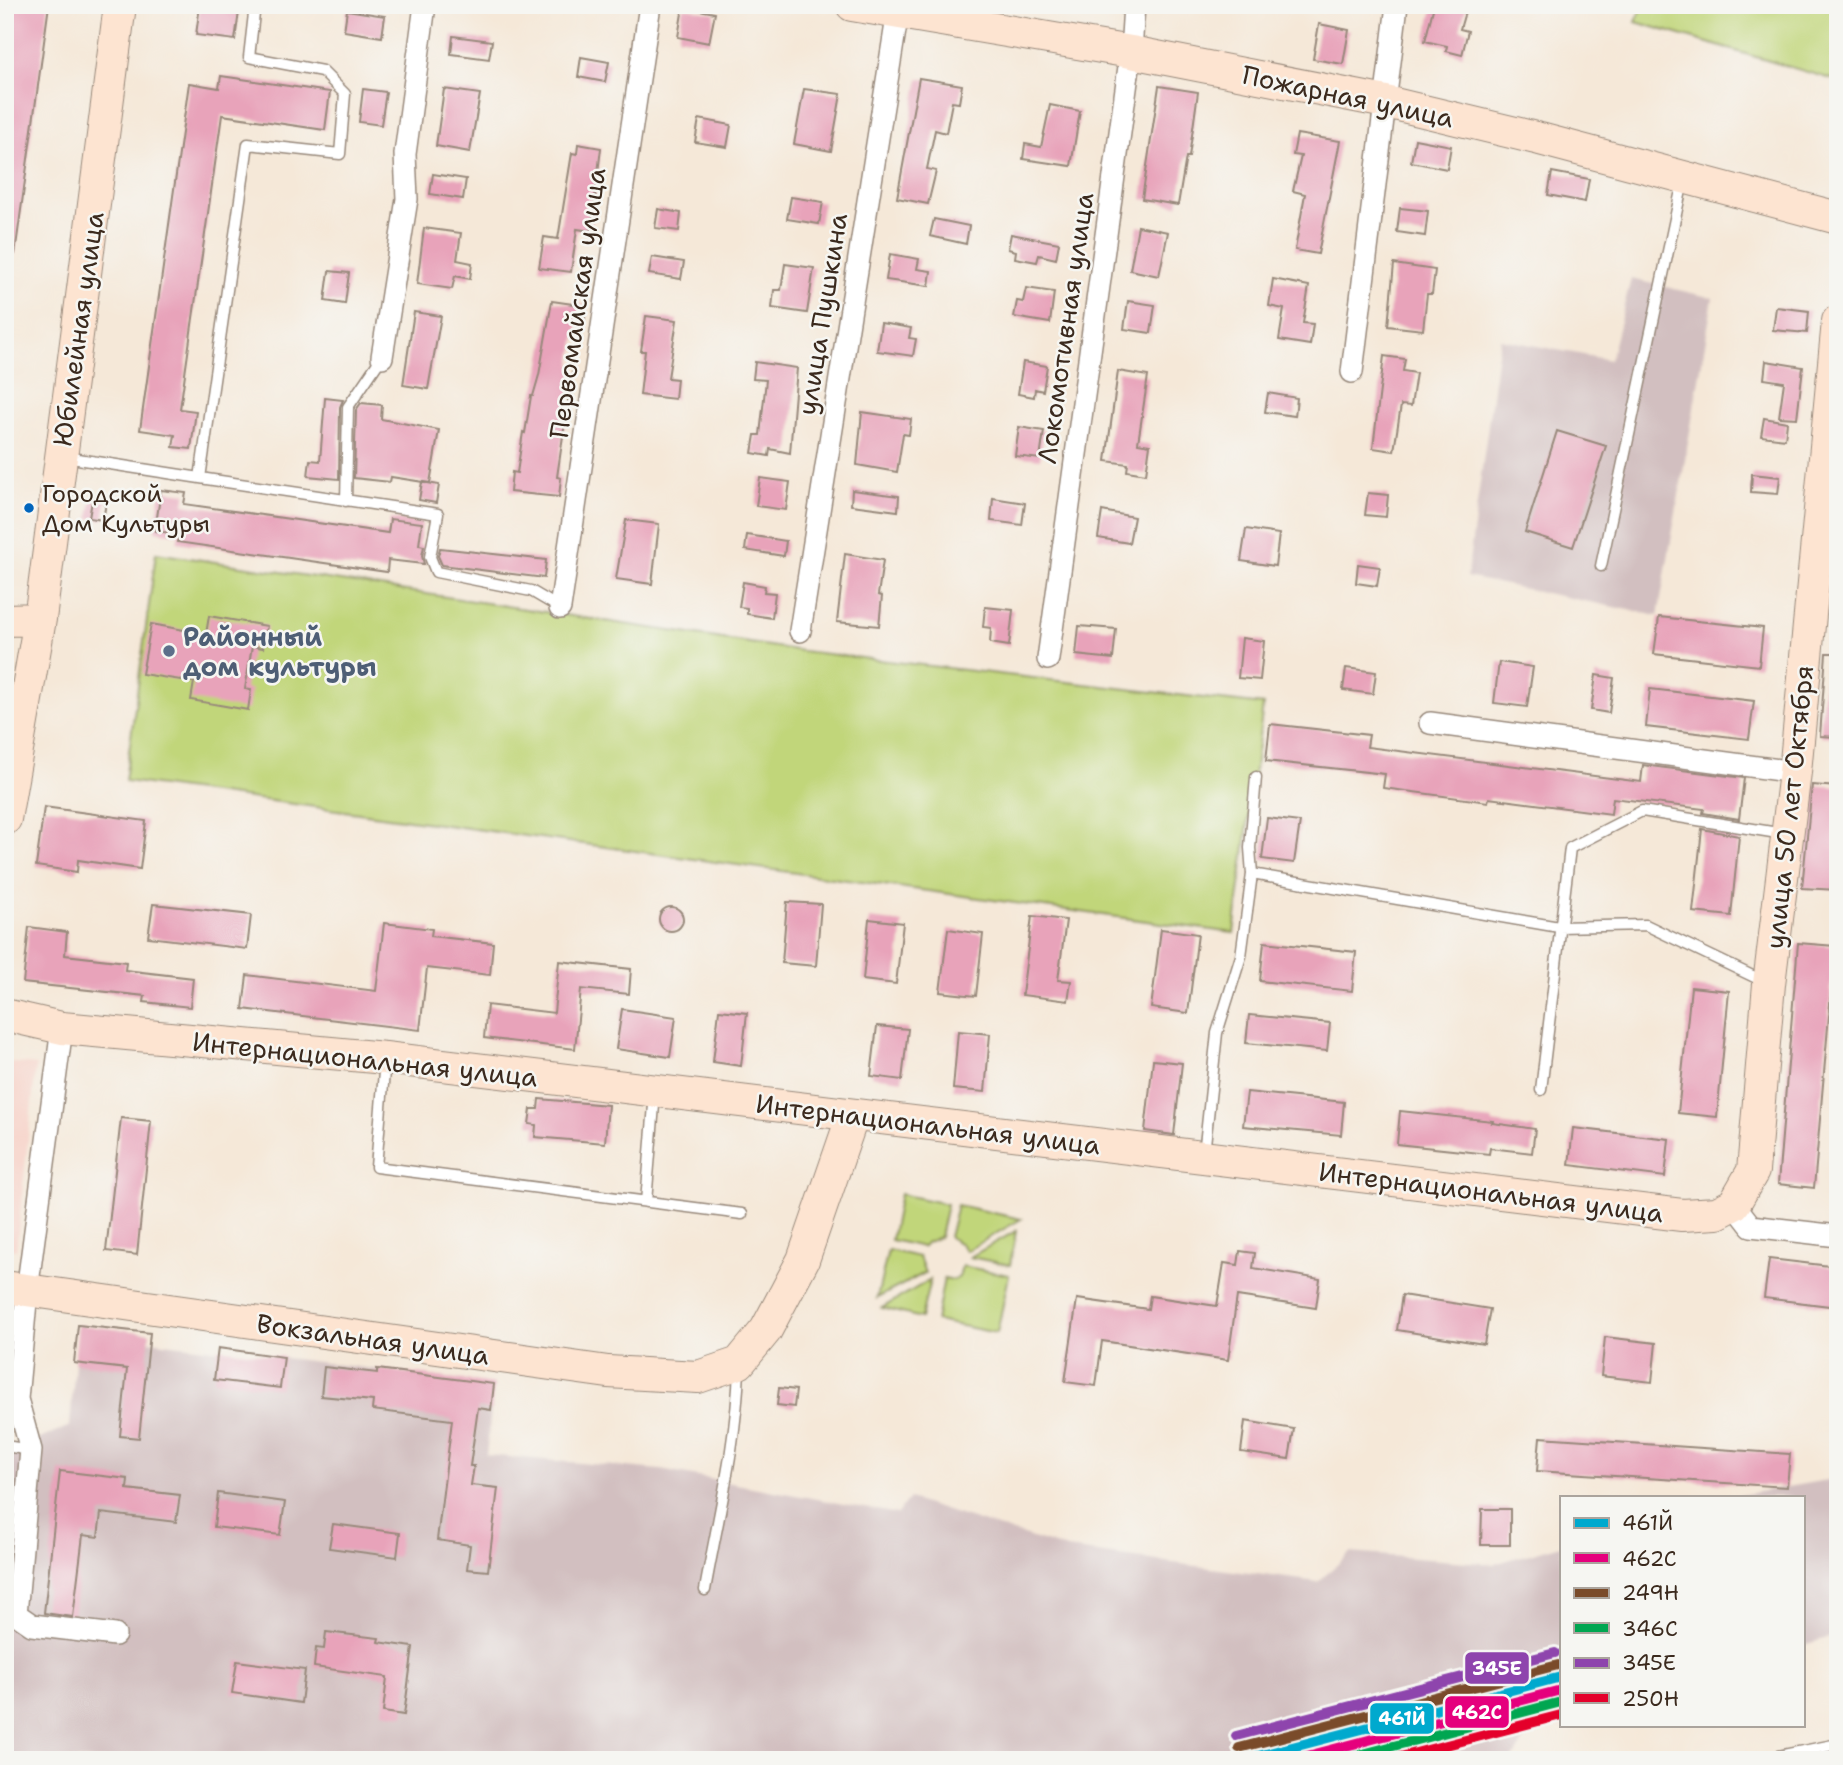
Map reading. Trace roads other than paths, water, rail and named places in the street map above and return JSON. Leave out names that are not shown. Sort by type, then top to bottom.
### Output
[{"type":"street","name":"Юбилейная улица","points":[[5,818],[40,619],[120,5]]},
{"type":"street","points":[[382,357],[407,199],[405,154],[425,5]]},
{"type":"street","name":"Первомайская улица","points":[[560,608],[650,5]]},
{"type":"street","name":"Пожарная улица","points":[[852,5],[899,9],[1386,102],[1540,139],[1838,218]]},
{"type":"street","name":"Локомотивная улица","points":[[1048,659],[1131,52],[1134,5]]},
{"type":"street","points":[[1352,372],[1397,5]]},
{"type":"street","name":"улица Пушкина","points":[[800,631],[899,9]]},
{"type":"street","name":"улица 50 лет Октября","points":[[1734,1204],[1753,1171],[1769,984],[1795,772],[1838,321]]},
{"type":"street","points":[[5,620],[40,619]]},
{"type":"street","points":[[1430,723],[1795,772]]},
{"type":"street","name":"Интернациональная улица","points":[[5,1015],[61,1028],[385,1058],[1682,1216],[1717,1213],[1734,1204]]},
{"type":"street","points":[[61,1028],[16,1289],[17,1399],[31,1450],[16,1614],[32,1625],[115,1635]]},
{"type":"street","points":[[739,1363],[766,1330],[803,1260],[853,1115]]},
{"type":"street","points":[[1734,1204],[1751,1226],[1838,1236]]},
{"type":"street","name":"Вокзальная улица","points":[[16,1289],[608,1372],[698,1377],[739,1363]]},
{"type":"lane","points":[[200,478],[248,144],[340,154],[345,94],[321,71],[249,57],[255,5]]},
{"type":"lane","points":[[1601,566],[1684,178]]},
{"type":"lane","points":[[346,501],[348,407],[382,357]]},
{"type":"lane","points":[[61,456],[438,514],[430,558],[436,572],[531,591],[560,608]]},
{"type":"lane","points":[[1204,1157],[1217,1033],[1241,956],[1252,874],[1250,848],[1256,777]]},
{"type":"lane","points":[[1541,1090],[1570,848],[1642,811],[1788,834]]},
{"type":"lane","points":[[1252,874],[1559,927],[1646,925],[1769,984]]},
{"type":"lane","points":[[385,1058],[376,1167],[742,1214]]},
{"type":"lane","points":[[646,1202],[655,1091]]},
{"type":"lane","points":[[705,1590],[732,1440],[739,1363]]},
{"type":"lane","points":[[5,1446],[31,1450]]},
{"type":"lane","points":[[1758,1760],[1838,1744]]},
{"type":"place","name":"Городской Дом Культуры","points":[[29,508]]},
{"type":"place","name":"Районный дом культуры","points":[[169,651]]}]
